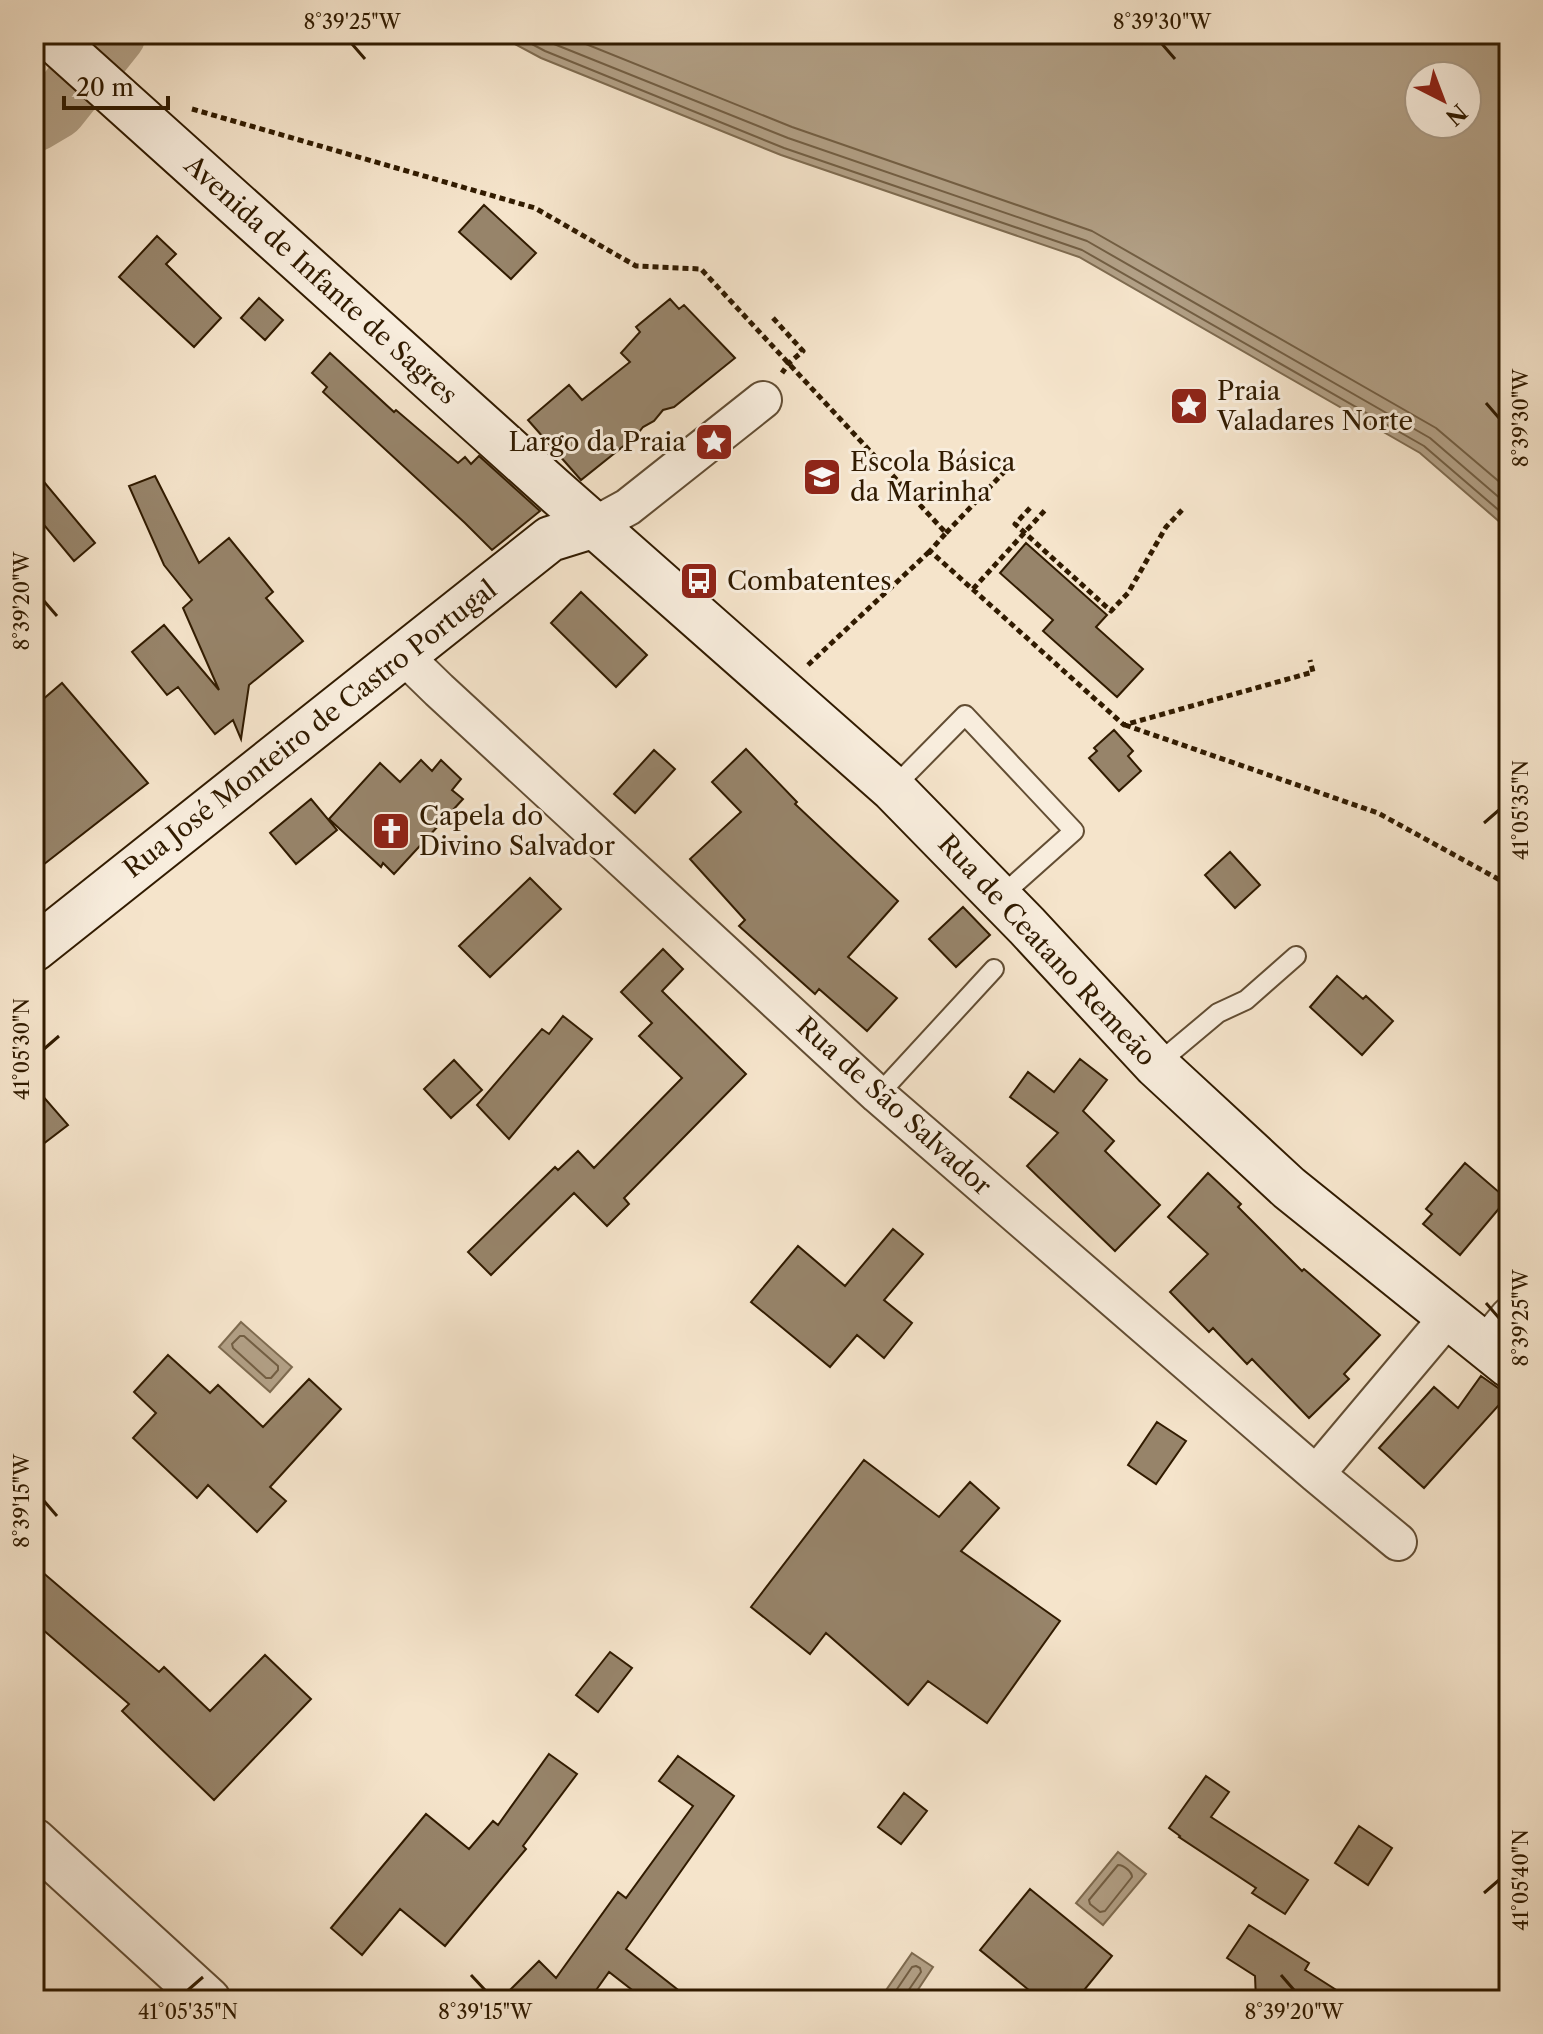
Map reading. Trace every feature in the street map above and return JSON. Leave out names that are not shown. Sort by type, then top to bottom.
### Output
[{"type":"main road","name":"Avenida de Infante de Sagres","points":[[56,43],[595,525]]},
{"type":"main road","name":"Rua José Monteiro de Castro Portugal","points":[[34,949],[550,539],[595,525]]},
{"type":"main road","name":"Rua de Ceatano Remeão","points":[[595,525],[893,789],[1000,897],[1156,1065],[1289,1188],[1449,1316],[1501,1342]]},
{"type":"main road","points":[[34,1841],[208,2000]]},
{"type":"street","points":[[595,525],[628,507],[763,400]]},
{"type":"street","name":"Rua de São Salvador","points":[[403,655],[878,1095],[1398,1542]]},
{"type":"street","points":[[1316,1474],[1449,1316]]},
{"type":"lane","points":[[893,789],[965,715],[1074,831],[1000,897]]},
{"type":"lane","points":[[1156,1065],[1218,1013],[1246,1000],[1296,956]]},
{"type":"lane","points":[[878,1095],[994,969]]},
{"type":"path","points":[[773,318],[803,351],[789,363]]},
{"type":"path","points":[[946,533],[1006,470]]},
{"type":"path","points":[[1030,508],[1015,524],[1111,611],[1128,593],[1166,527],[1182,510]]},
{"type":"path","points":[[973,589],[1047,508]]},
{"type":"path","points":[[800,673],[930,551]]},
{"type":"path","points":[[1124,725],[1378,813],[1509,885]]},
{"type":"water","points":[[496,34],[1509,34],[1509,530],[1420,453],[1079,257],[781,155],[541,58]]},
{"type":"water","points":[[241,1322],[292,1367],[270,1392],[219,1347]]},
{"type":"water","points":[[1118,1852],[1146,1874],[1103,1925],[1076,1903]]},
{"type":"water","points":[[912,1953],[933,1967],[911,2000],[889,2000],[882,1996]]},
{"type":"building","points":[[484,205],[536,253],[511,279],[459,232]]},
{"type":"building","points":[[157,236],[176,254],[166,264],[221,318],[194,347],[119,277]]},
{"type":"building","points":[[259,298],[283,320],[265,340],[241,318]]},
{"type":"building","points":[[670,299],[679,309],[684,305],[735,358],[674,407],[663,410],[654,421],[581,480],[528,420],[569,385],[582,400],[630,362],[621,353],[640,332],[636,327]]},
{"type":"building","points":[[330,353],[394,412],[396,410],[458,463],[465,457],[471,464],[479,456],[540,511],[492,550],[323,392],[327,387],[312,373]]},
{"type":"building","points":[[34,470],[95,543],[74,561],[34,513]]},
{"type":"building","points":[[155,476],[199,563],[229,538],[273,592],[266,598],[303,641],[249,685],[241,739],[233,720],[215,734],[178,687],[167,695],[132,652],[164,625],[219,690],[183,608],[192,600],[164,565],[129,486]]},
{"type":"building","points":[[1026,543],[1107,615],[1096,627],[1143,669],[1117,697],[1043,631],[1053,620],[1000,573]]},
{"type":"building","points":[[581,592],[647,655],[616,687],[551,623]]},
{"type":"building","points":[[62,683],[148,783],[34,872],[34,707]]},
{"type":"building","points":[[1114,730],[1133,751],[1128,756],[1141,771],[1119,791],[1089,758],[1097,751],[1094,748]]},
{"type":"building","points":[[746,749],[797,802],[795,804],[898,901],[848,957],[897,998],[867,1031],[819,989],[815,994],[739,926],[745,920],[690,859],[741,812],[712,782]]},
{"type":"building","points":[[654,750],[675,769],[635,813],[614,794]]},
{"type":"building","name":"Capela do Divino Salvador","points":[[421,760],[432,771],[441,760],[461,779],[452,790],[463,799],[394,874],[383,863],[381,867],[329,819],[380,763],[400,782]]},
{"type":"building","points":[[311,799],[337,830],[296,864],[270,833]]},
{"type":"building","points":[[1230,852],[1260,885],[1235,908],[1205,875]]},
{"type":"building","points":[[530,878],[561,909],[490,977],[459,946]]},
{"type":"building","points":[[963,907],[990,935],[956,967],[929,939]]},
{"type":"building","points":[[663,949],[683,969],[662,991],[746,1074],[624,1198],[629,1204],[607,1226],[574,1193],[491,1275],[468,1252],[555,1167],[558,1170],[578,1151],[594,1168],[682,1078],[639,1036],[652,1023],[621,992]]},
{"type":"building","points":[[1337,976],[1363,999],[1366,996],[1393,1021],[1362,1055],[1310,1007]]},
{"type":"building","points":[[563,1016],[592,1039],[509,1139],[477,1105],[542,1029],[549,1034]]},
{"type":"building","points":[[1080,1059],[1107,1080],[1083,1111],[1114,1141],[1105,1151],[1160,1205],[1115,1251],[1027,1166],[1058,1133],[1010,1097],[1028,1072],[1054,1092]]},
{"type":"building","points":[[454,1060],[482,1090],[451,1118],[424,1089]]},
{"type":"building","points":[[34,1086],[68,1125],[34,1151]]},
{"type":"building","points":[[1465,1163],[1507,1199],[1460,1255],[1423,1224],[1432,1214],[1426,1209]]},
{"type":"building","points":[[1208,1173],[1302,1271],[1304,1269],[1380,1335],[1344,1374],[1349,1379],[1309,1418],[1252,1359],[1247,1364],[1213,1328],[1209,1332],[1170,1292],[1208,1254],[1168,1217]]},
{"type":"building","points":[[893,1229],[923,1254],[884,1300],[912,1323],[884,1358],[857,1335],[830,1367],[751,1302],[798,1246],[845,1286]]},
{"type":"building","points":[[168,1355],[210,1393],[218,1385],[263,1427],[309,1379],[341,1409],[270,1487],[286,1501],[257,1532],[208,1485],[197,1498],[133,1438],[156,1413],[134,1392]]},
{"type":"building","points":[[1481,1376],[1508,1395],[1424,1488],[1379,1448],[1434,1387],[1458,1408]]},
{"type":"building","points":[[1157,1422],[1186,1441],[1156,1484],[1128,1465]]},
{"type":"building","points":[[864,1460],[939,1517],[970,1482],[999,1508],[961,1551],[1060,1621],[987,1723],[928,1681],[908,1705],[826,1633],[810,1654],[751,1607]]},
{"type":"building","points":[[34,1565],[159,1672],[164,1667],[210,1711],[265,1655],[311,1699],[214,1800],[122,1711],[129,1704],[34,1622]]},
{"type":"building","points":[[610,1652],[632,1668],[598,1712],[576,1695]]},
{"type":"building","points":[[549,1754],[577,1774],[523,1846],[526,1849],[445,1946],[400,1909],[362,1955],[331,1928],[426,1814],[469,1849],[493,1821],[498,1825]]},
{"type":"building","points":[[678,1756],[734,1796],[626,1949],[691,2000],[645,2000],[609,1972],[589,2000],[500,2000],[539,1961],[556,1978],[618,1892],[626,1898],[693,1806],[659,1781]]},
{"type":"building","points":[[1206,1776],[1229,1792],[1211,1817],[1308,1880],[1285,1914],[1252,1893],[1256,1888],[1169,1828]]},
{"type":"building","points":[[904,1793],[927,1811],[901,1844],[878,1827]]},
{"type":"building","points":[[1359,1826],[1392,1848],[1368,1885],[1335,1863]]},
{"type":"building","points":[[1030,1889],[1112,1956],[1076,2000],[1041,2000],[980,1950]]},
{"type":"building","points":[[1249,1925],[1309,1963],[1305,1970],[1352,2000],[1256,2000],[1255,1976],[1227,1958]]},
{"type":"waterway","points":[[34,121],[56,108],[115,34]]},
{"type":"place","name":"Praia Valadares Norte","points":[[1189,406]]},
{"type":"place","name":"Largo da Praia","points":[[714,442]]},
{"type":"place","name":"Escola Básica da Marinha","points":[[822,477]]},
{"type":"place","name":"Combatentes","points":[[699,581]]},
{"type":"place","name":"Capela do Divino Salvador","points":[[391,831]]}]
